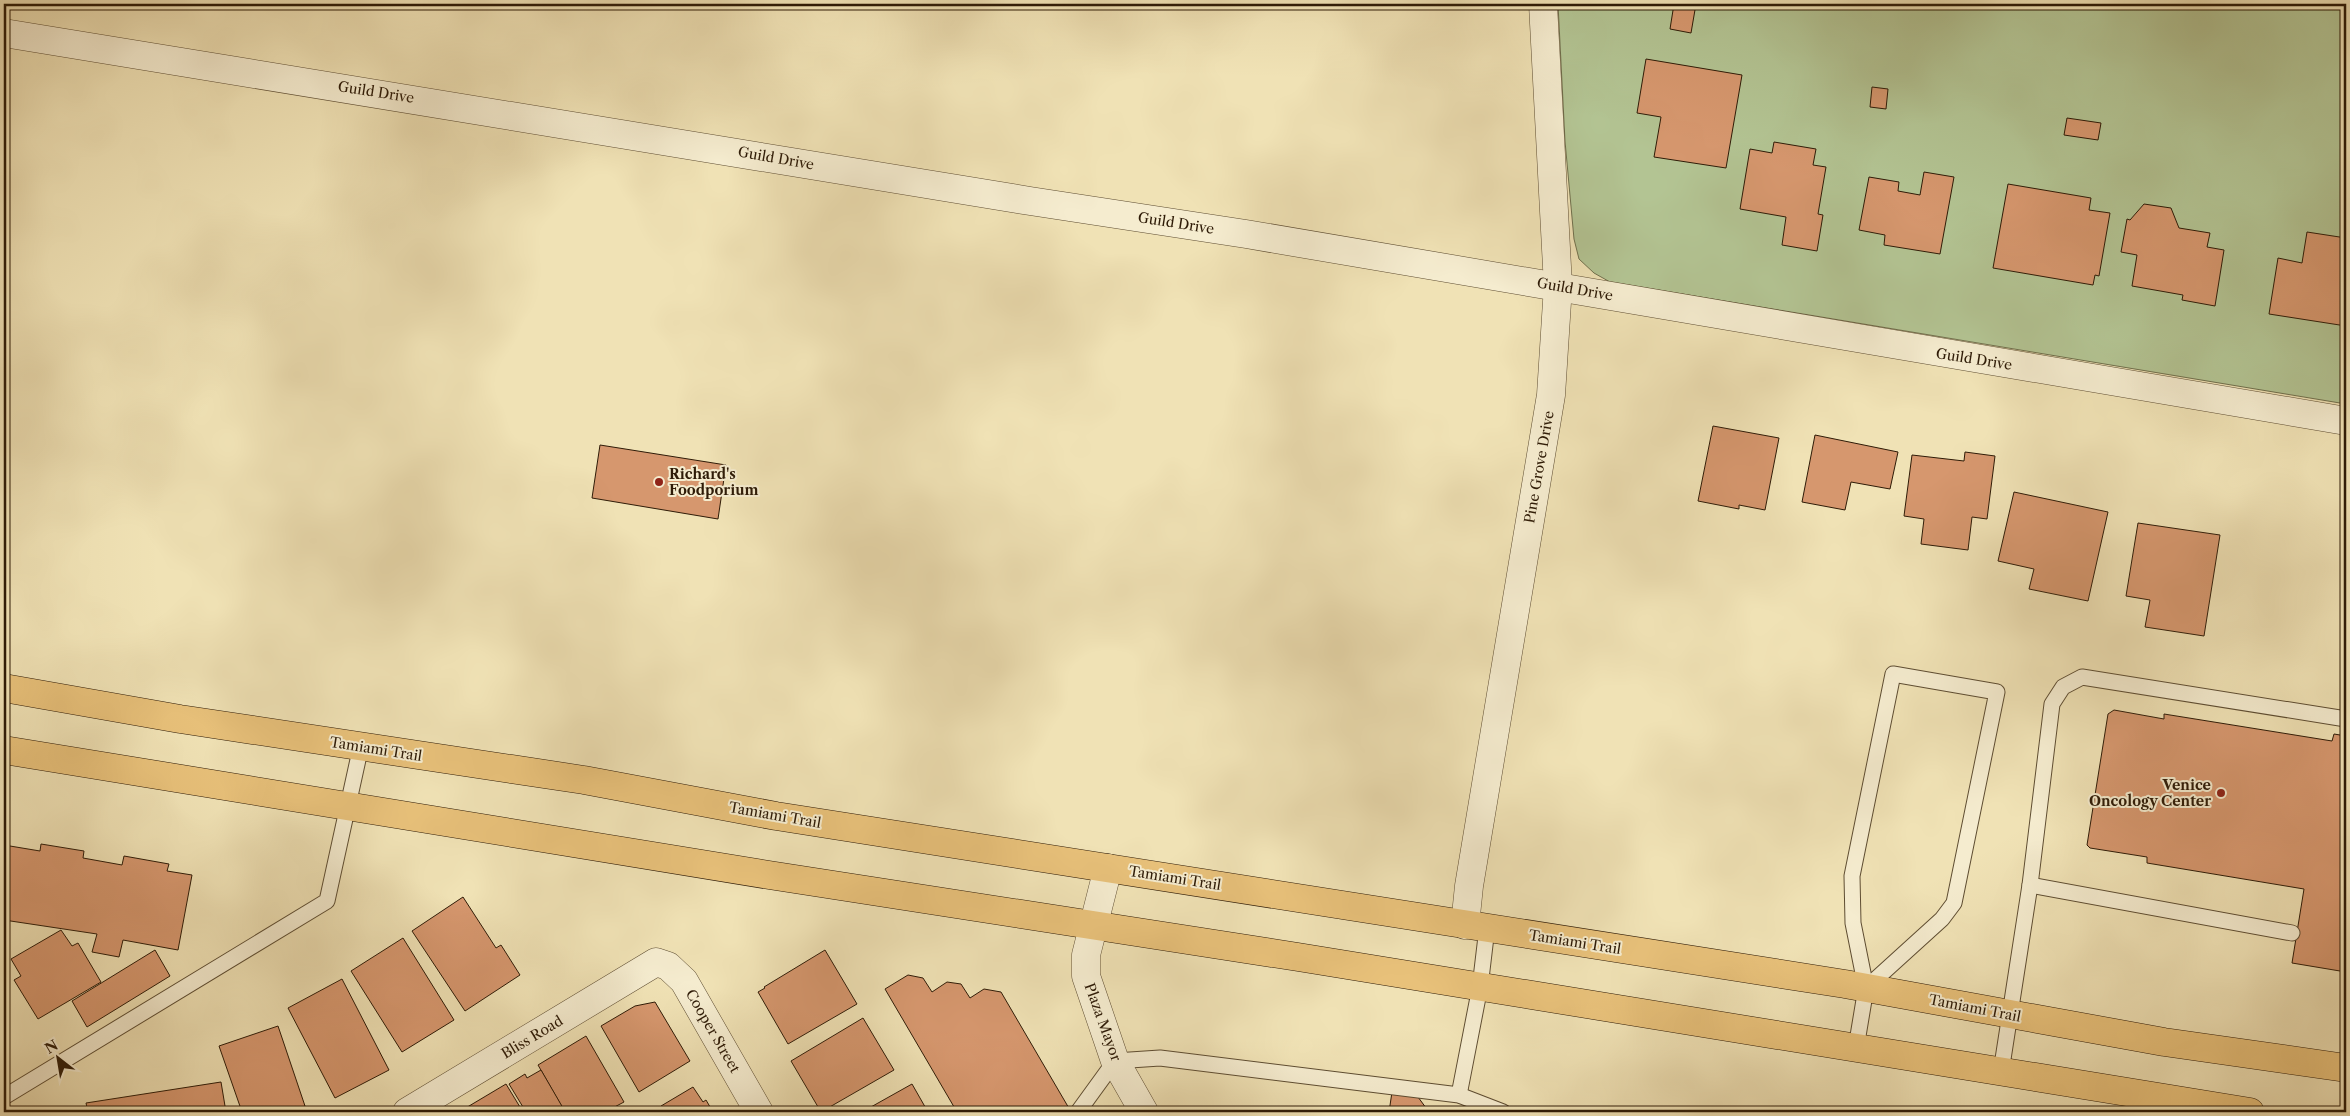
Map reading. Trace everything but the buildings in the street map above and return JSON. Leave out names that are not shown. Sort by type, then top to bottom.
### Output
[{"type":"main road","name":"Tamiami Trail","points":[[4,688],[180,719],[584,780],[776,816],[1866,988],[2164,1042],[2346,1068]]},
{"type":"main road","points":[[4,750],[2250,1112]]},
{"type":"street","name":"Pine Grove Drive","points":[[1476,926],[1469,886],[1551,395],[1558,286],[1544,4]]},
{"type":"street","name":"Guild Drive","points":[[4,32],[1558,286],[1759,322],[2346,421]]},
{"type":"street","name":"Plaza Mayor","points":[[1108,868],[1086,955],[1086,976],[1115,1061],[1144,1112]]},
{"type":"street","name":"Bliss Road","points":[[407,1112],[656,962]]},
{"type":"street","name":"Cooper Street","points":[[656,962],[668,966],[684,981],[759,1112]]},
{"type":"lane","points":[[1856,1048],[1866,988],[1853,923],[1852,876],[1893,674],[1997,692],[1954,904],[1942,919],[1866,988]]},
{"type":"lane","points":[[2001,1072],[2030,885],[2052,704],[2063,687],[2082,677],[2346,719]]},
{"type":"lane","points":[[4,1097],[327,901],[350,807],[361,746]]},
{"type":"lane","points":[[2030,885],[2292,933]]},
{"type":"lane","points":[[1459,1095],[1480,987],[1476,926]]},
{"type":"lane","points":[[1078,1112],[1115,1061],[1160,1058],[1459,1095],[1503,1112]]},
{"type":"green space","points":[[1558,4],[2346,4],[2346,404],[1610,282],[1594,273],[1579,259],[1574,239],[1565,141]]},
{"type":"place","name":"Richard's Foodporium","points":[[659,482]]},
{"type":"place","name":"Venice Oncology Center","points":[[2221,793]]}]
